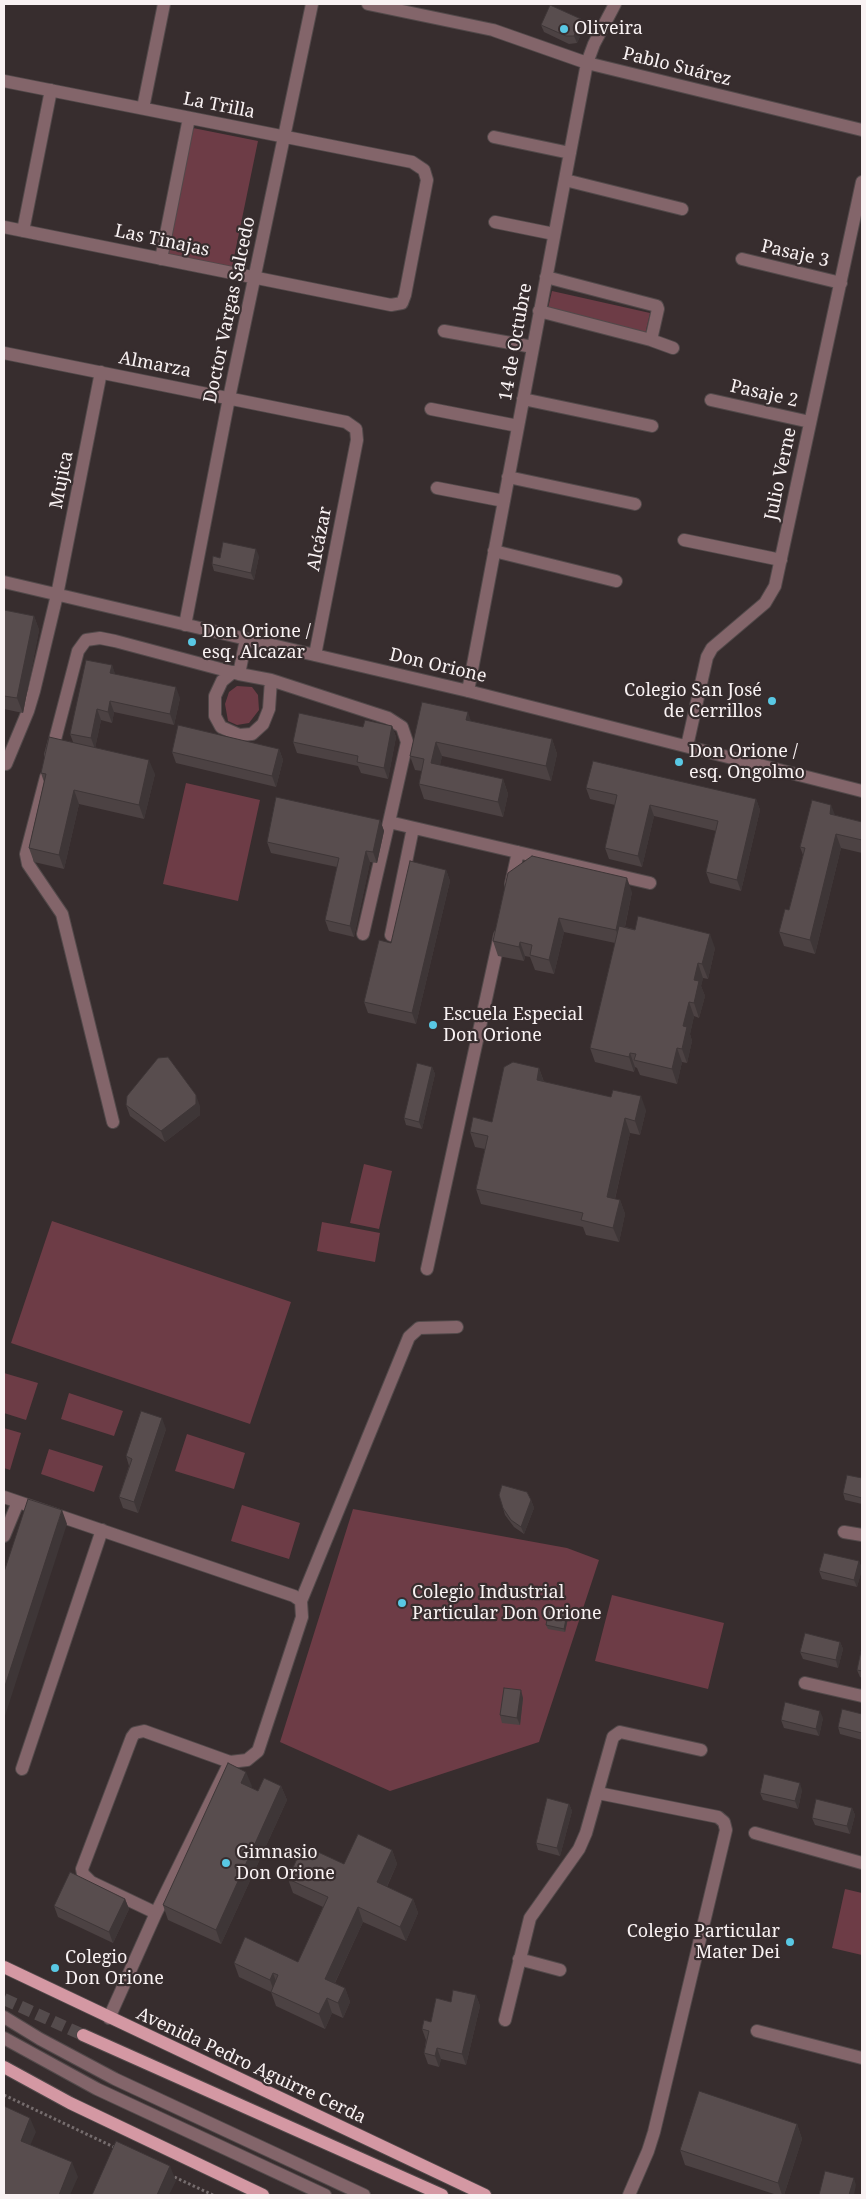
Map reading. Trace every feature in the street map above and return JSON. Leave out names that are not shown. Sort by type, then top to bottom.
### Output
[{"type":"main road","name":"Avenida Pedro Aguirre Cerda","points":[[4,1967],[484,2195]]},
{"type":"main road","points":[[83,2035],[442,2195]]},
{"type":"main road","points":[[4,2067],[70,2103],[263,2195]]},
{"type":"street","points":[[143,108],[164,4]]},
{"type":"street","name":"Doctor Vargas Salcedo","points":[[185,625],[229,398],[312,4]]},
{"type":"street","name":"Pablo Suárez","points":[[368,4],[399,7],[493,30],[586,63],[862,130]]},
{"type":"street","name":"14 de Octubre","points":[[468,691],[586,63],[614,4]]},
{"type":"street","name":"La Trilla","points":[[4,80],[412,162],[424,170],[427,184],[402,303]]},
{"type":"street","points":[[23,231],[51,90]]},
{"type":"street","points":[[161,259],[190,118]]},
{"type":"street","points":[[494,137],[570,153]]},
{"type":"street","points":[[565,180],[682,209]]},
{"type":"street","name":"Julio Verne","points":[[687,746],[707,657],[712,648],[770,597],[775,586],[862,182]]},
{"type":"street","points":[[495,222],[554,234]]},
{"type":"street","name":"Las Tinajas","points":[[4,227],[254,278],[391,304],[402,303]]},
{"type":"street","name":"Pasaje 3","points":[[742,259],[841,283]]},
{"type":"street","points":[[546,276],[657,306],[650,340]]},
{"type":"street","points":[[539,311],[650,340],[673,348]]},
{"type":"street","points":[[444,331],[533,348]]},
{"type":"street","name":"Almarza","points":[[4,353],[346,422],[356,429]]},
{"type":"street","name":"Mujica","points":[[6,764],[28,711],[57,595],[101,372]]},
{"type":"street","points":[[523,399],[652,426]]},
{"type":"street","name":"Pasaje 2","points":[[711,400],[810,422]]},
{"type":"street","points":[[431,409],[518,426]]},
{"type":"street","name":"Alcázar","points":[[314,655],[357,440],[356,429]]},
{"type":"street","points":[[508,477],[635,504]]},
{"type":"street","points":[[437,488],[504,501]]},
{"type":"street","points":[[684,540],[780,560]]},
{"type":"street","points":[[494,551],[616,581]]},
{"type":"street","name":"Don Orione","points":[[4,582],[468,691],[862,790]]},
{"type":"street","points":[[114,1122],[62,914],[28,864],[26,854],[78,651],[86,640],[100,638],[236,673],[271,680],[388,718],[402,727],[407,742],[363,934]]},
{"type":"street","points":[[246,639],[236,673],[222,681],[215,696],[215,716],[222,727],[239,735],[252,734],[262,724],[268,709],[271,680]]},
{"type":"street","points":[[390,822],[650,884]]},
{"type":"street","points":[[391,934],[413,828]]},
{"type":"street","points":[[508,901],[518,852]]},
{"type":"street","points":[[427,1269],[504,920]]},
{"type":"street","points":[[156,1913],[91,1882],[82,1869],[132,1737],[139,1731],[144,1730],[230,1762],[247,1760],[258,1751],[302,1618],[301,1602],[409,1336],[419,1328],[457,1327]]},
{"type":"street","points":[[4,1496],[294,1596],[301,1602]]},
{"type":"street","points":[[4,1536],[18,1502]]},
{"type":"street","points":[[22,1769],[102,1530]]},
{"type":"street","points":[[844,1532],[862,1535]]},
{"type":"street","points":[[805,1684],[862,1696]]},
{"type":"street","points":[[505,2020],[530,1918],[579,1849],[598,1793],[610,1744],[616,1734],[620,1732],[701,1750]]},
{"type":"street","points":[[109,2018],[156,1913],[230,1762]]},
{"type":"street","points":[[598,1793],[718,1817],[724,1822],[726,1830],[654,2132],[629,2195]]},
{"type":"street","points":[[754,1833],[862,1863]]},
{"type":"street","points":[[519,1959],[560,1970]]},
{"type":"street","points":[[4,2017],[40,2039],[115,2079],[364,2195]]},
{"type":"street","points":[[756,2031],[862,2058]]},
{"type":"street","points":[[4,2038],[97,2089],[325,2195]]},
{"type":"path","points":[[4,2095],[126,2153]]},
{"type":"path","points":[[169,2174],[213,2195]]},
{"type":"shaded area","points":[[193,128],[258,141],[232,267],[167,254]]},
{"type":"shaded area","points":[[552,291],[650,313],[644,339],[546,317]]},
{"type":"shaded area","points":[[237,686],[252,687],[258,695],[259,710],[249,723],[237,725],[228,721],[225,704],[229,692]]},
{"type":"shaded area","points":[[186,783],[260,800],[238,901],[163,884]]},
{"type":"shaded area","points":[[364,1164],[392,1171],[379,1229],[350,1223]]},
{"type":"shaded area","points":[[52,1221],[291,1302],[250,1424],[11,1343]]},
{"type":"shaded area","points":[[322,1222],[380,1233],[375,1262],[317,1251]]},
{"type":"shaded area","points":[[4,1373],[38,1383],[26,1420],[4,1413]]},
{"type":"shaded area","points":[[69,1393],[123,1411],[114,1436],[61,1419]]},
{"type":"shaded area","points":[[4,1428],[21,1433],[10,1470],[4,1468]]},
{"type":"shaded area","points":[[187,1434],[245,1453],[234,1489],[175,1471]]},
{"type":"shaded area","points":[[49,1449],[103,1466],[94,1492],[41,1474]]},
{"type":"shaded area","points":[[242,1505],[300,1523],[289,1559],[231,1541]]},
{"type":"shaded area","points":[[353,1509],[567,1548],[599,1560],[539,1742],[390,1791],[280,1742]]},
{"type":"shaded area","points":[[612,1595],[724,1623],[708,1689],[595,1661]]},
{"type":"shaded area","points":[[845,1889],[862,1893],[862,1955],[832,1948]]},
{"type":"building","name":"Oliveira","points":[[550,5],[581,19],[574,36],[566,36],[541,25]]},
{"type":"building","points":[[223,542],[256,549],[251,573],[212,564],[213,556],[220,558]]},
{"type":"building","points":[[4,610],[34,616],[17,698],[4,696]]},
{"type":"building","points":[[86,660],[112,665],[110,673],[176,687],[170,714],[110,701],[108,712],[97,709],[91,738],[70,734]]},
{"type":"building","points":[[422,702],[468,712],[466,720],[552,739],[546,766],[436,742],[431,763],[503,779],[498,802],[419,784],[424,759],[410,756]]},
{"type":"building","points":[[299,713],[363,727],[365,720],[392,726],[384,768],[357,762],[358,756],[293,742]]},
{"type":"building","points":[[178,725],[279,749],[272,776],[172,752]]},
{"type":"building","points":[[49,737],[149,760],[139,805],[74,790],[59,855],[29,848],[46,774],[41,773]]},
{"type":"building","points":[[593,761],[756,799],[737,880],[706,872],[718,821],[650,805],[638,856],[605,848],[617,795],[586,788]]},
{"type":"building","points":[[276,797],[380,820],[373,852],[366,851],[350,926],[325,920],[339,858],[267,842]]},
{"type":"building","points":[[812,800],[831,805],[830,814],[862,822],[862,840],[836,834],[810,940],[779,932],[785,909],[789,910],[805,848],[800,847]]},
{"type":"building","points":[[532,856],[627,878],[616,930],[559,918],[549,960],[530,955],[532,945],[520,942],[519,947],[493,941],[508,873]]},
{"type":"building","points":[[410,861],[446,870],[412,1013],[364,1002],[379,940],[391,943]]},
{"type":"building","points":[[638,916],[710,934],[702,964],[698,963],[694,980],[699,981],[694,1003],[689,1002],[683,1026],[687,1027],[682,1049],[677,1048],[672,1069],[634,1060],[636,1054],[630,1053],[629,1057],[590,1048],[619,926],[635,930]]},
{"type":"building","points":[[168,1057],[196,1095],[196,1104],[161,1131],[126,1105],[127,1096],[158,1058]]},
{"type":"building","points":[[513,1062],[539,1068],[537,1080],[611,1097],[613,1090],[641,1096],[635,1121],[625,1118],[607,1197],[620,1200],[613,1228],[581,1220],[583,1213],[476,1189],[488,1136],[470,1132],[473,1117],[492,1122],[504,1067]]},
{"type":"building","points":[[417,1063],[432,1067],[419,1122],[404,1118]]},
{"type":"building","points":[[141,1411],[162,1418],[134,1502],[119,1497],[132,1459],[126,1456]]},
{"type":"building","points":[[847,1475],[862,1478],[862,1498],[843,1493]]},
{"type":"building","points":[[502,1485],[527,1492],[531,1500],[521,1527],[511,1520],[503,1508],[499,1495]]},
{"type":"building","points":[[28,1499],[62,1510],[4,1689],[4,1572]]},
{"type":"building","points":[[824,1553],[859,1561],[854,1580],[819,1571]]},
{"type":"building","points":[[549,1610],[567,1614],[564,1629],[546,1625]]},
{"type":"building","points":[[805,1633],[840,1642],[836,1660],[800,1652]]},
{"type":"building","points":[[862,1651],[862,1671],[857,1670]]},
{"type":"building","points":[[504,1688],[521,1690],[517,1718],[500,1715]]},
{"type":"building","points":[[785,1702],[820,1711],[816,1729],[781,1720]]},
{"type":"building","points":[[842,1709],[862,1714],[862,1733],[838,1727]]},
{"type":"building","name":"Gimnasio Don Orione","points":[[228,1763],[246,1772],[241,1783],[258,1791],[264,1778],[281,1786],[216,1930],[163,1905]]},
{"type":"building","points":[[764,1774],[800,1783],[795,1801],[760,1793]]},
{"type":"building","points":[[547,1798],[569,1804],[557,1848],[536,1843]]},
{"type":"building","points":[[816,1799],[852,1808],[847,1826],[812,1818]]},
{"type":"building","points":[[358,1834],[392,1850],[377,1882],[413,1899],[400,1927],[358,1907],[325,1979],[345,1988],[338,2003],[327,1998],[319,2014],[271,1992],[278,1975],[273,1973],[270,1980],[234,1963],[245,1937],[298,1962],[328,1897],[288,1879],[303,1845],[344,1864]]},
{"type":"building","points":[[70,1872],[125,1899],[109,1932],[54,1906]]},
{"type":"building","points":[[453,1990],[476,1995],[462,2054],[437,2048],[435,2056],[424,2053],[429,2031],[422,2029],[424,2020],[431,2022],[436,1998],[451,2002]]},
{"type":"building","points":[[699,2091],[797,2124],[778,2183],[680,2150]]},
{"type":"building","points":[[4,2106],[30,2118],[21,2141],[72,2162],[59,2195],[4,2195]]},
{"type":"building","points":[[116,2141],[170,2166],[157,2195],[92,2195]]},
{"type":"building","points":[[825,2171],[854,2178],[849,2195],[819,2195]]},
{"type":"tunnel","points":[[4,1999],[83,2035]]},
{"type":"place","name":"Oliveira","points":[[564,29]]},
{"type":"place","name":"Don Orione / esq. Alcazar","points":[[192,642]]},
{"type":"place","name":"Colegio San José de Cerrillos","points":[[772,701]]},
{"type":"place","name":"Don Orione / esq. Ongolmo","points":[[679,762]]},
{"type":"place","name":"Escuela Especial Don Orione","points":[[433,1025]]},
{"type":"place","name":"Colegio Industrial Particular Don Orione","points":[[402,1603]]},
{"type":"place","name":"Gimnasio Don Orione","points":[[226,1863]]},
{"type":"place","name":"Colegio Particular Mater Dei","points":[[790,1942]]},
{"type":"place","name":"Colegio Don Orione","points":[[55,1968]]}]
